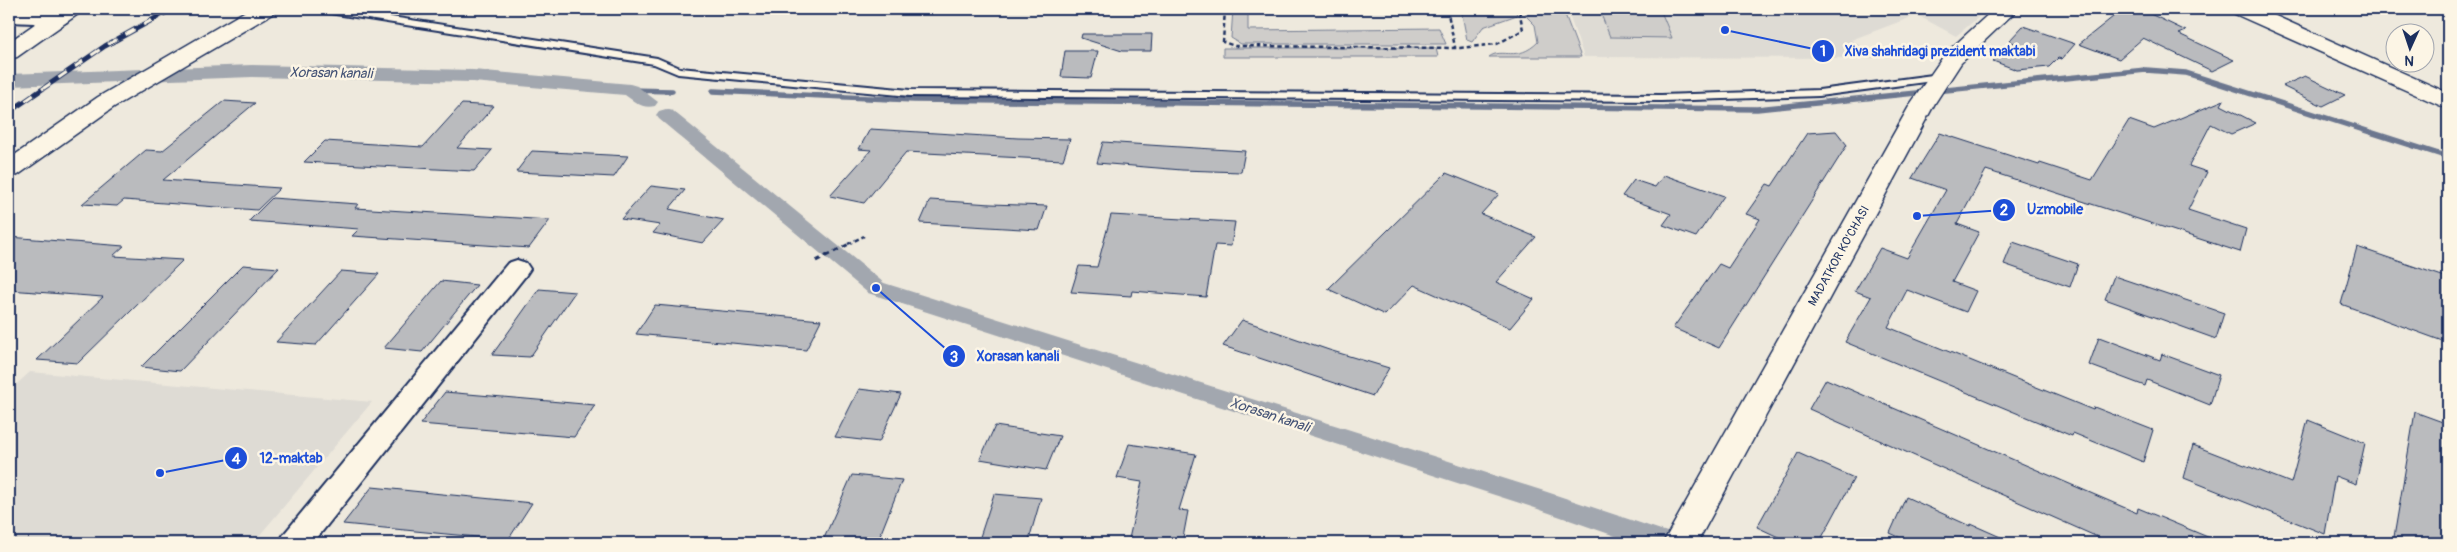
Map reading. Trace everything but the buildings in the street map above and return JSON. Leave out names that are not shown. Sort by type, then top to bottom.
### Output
[{"type":"street","points":[[9,170],[106,102],[264,9]]},
{"type":"street","name":"MADATKOR KO'CHASI","points":[[1686,532],[1933,88],[1953,59],[1972,39],[2007,9]]},
{"type":"street","points":[[2243,9],[2448,102]]},
{"type":"street","points":[[9,16],[65,13]]},
{"type":"street","points":[[9,52],[65,13]]},
{"type":"street","points":[[295,543],[517,269]]},
{"type":"lane","points":[[323,9],[657,61],[678,71],[910,93],[1660,98],[1933,88]]},
{"type":"path","points":[[1225,9],[1224,42],[1235,46],[1455,48],[1497,44],[1523,30],[1519,9]]},
{"type":"path","points":[[1447,9],[1455,48]]},
{"type":"path","points":[[816,261],[864,236]]},
{"type":"shaded area","points":[[1233,9],[1248,9],[1248,30],[1439,28],[1446,44],[1241,44],[1231,38]]},
{"type":"shaded area","points":[[1461,9],[1515,9],[1517,15],[1483,27],[1472,42],[1467,40]]},
{"type":"shaded area","points":[[1525,9],[1563,9],[1581,57],[1489,57],[1499,53],[1523,52],[1538,42],[1535,25],[1527,17]]},
{"type":"shaded area","points":[[1567,9],[1988,9],[1956,36],[1917,15],[1851,40],[1880,58],[1584,57]]},
{"type":"shaded area","points":[[1599,9],[1660,9],[1672,38],[1610,37]]},
{"type":"shaded area","points":[[1223,48],[1436,48],[1438,57],[1223,57]]},
{"type":"shaded area","points":[[30,372],[372,402],[253,543],[9,543],[9,391]]},
{"type":"waterway","points":[[1936,91],[2146,70],[2186,73],[2448,157]]},
{"type":"waterway","name":"Xorasan kanali","points":[[9,80],[252,71],[473,76],[630,90],[648,102]]},
{"type":"waterway","points":[[630,90],[672,91]]},
{"type":"waterway","points":[[713,91],[914,100],[1757,109],[1926,92]]},
{"type":"waterway","name":"Xorasan kanali","points":[[666,115],[876,288],[1544,501],[1666,543]]},
{"type":"railway","points":[[9,112],[105,46],[172,9]]},
{"type":"place","name":"Xiva shahridagi prezident maktabi","points":[[1725,30]]},
{"type":"place","name":"Uzmobile","points":[[1917,216]]},
{"type":"place","name":"Xorasan kanali","points":[[876,288]]},
{"type":"place","name":"12-maktab","points":[[160,473]]}]
